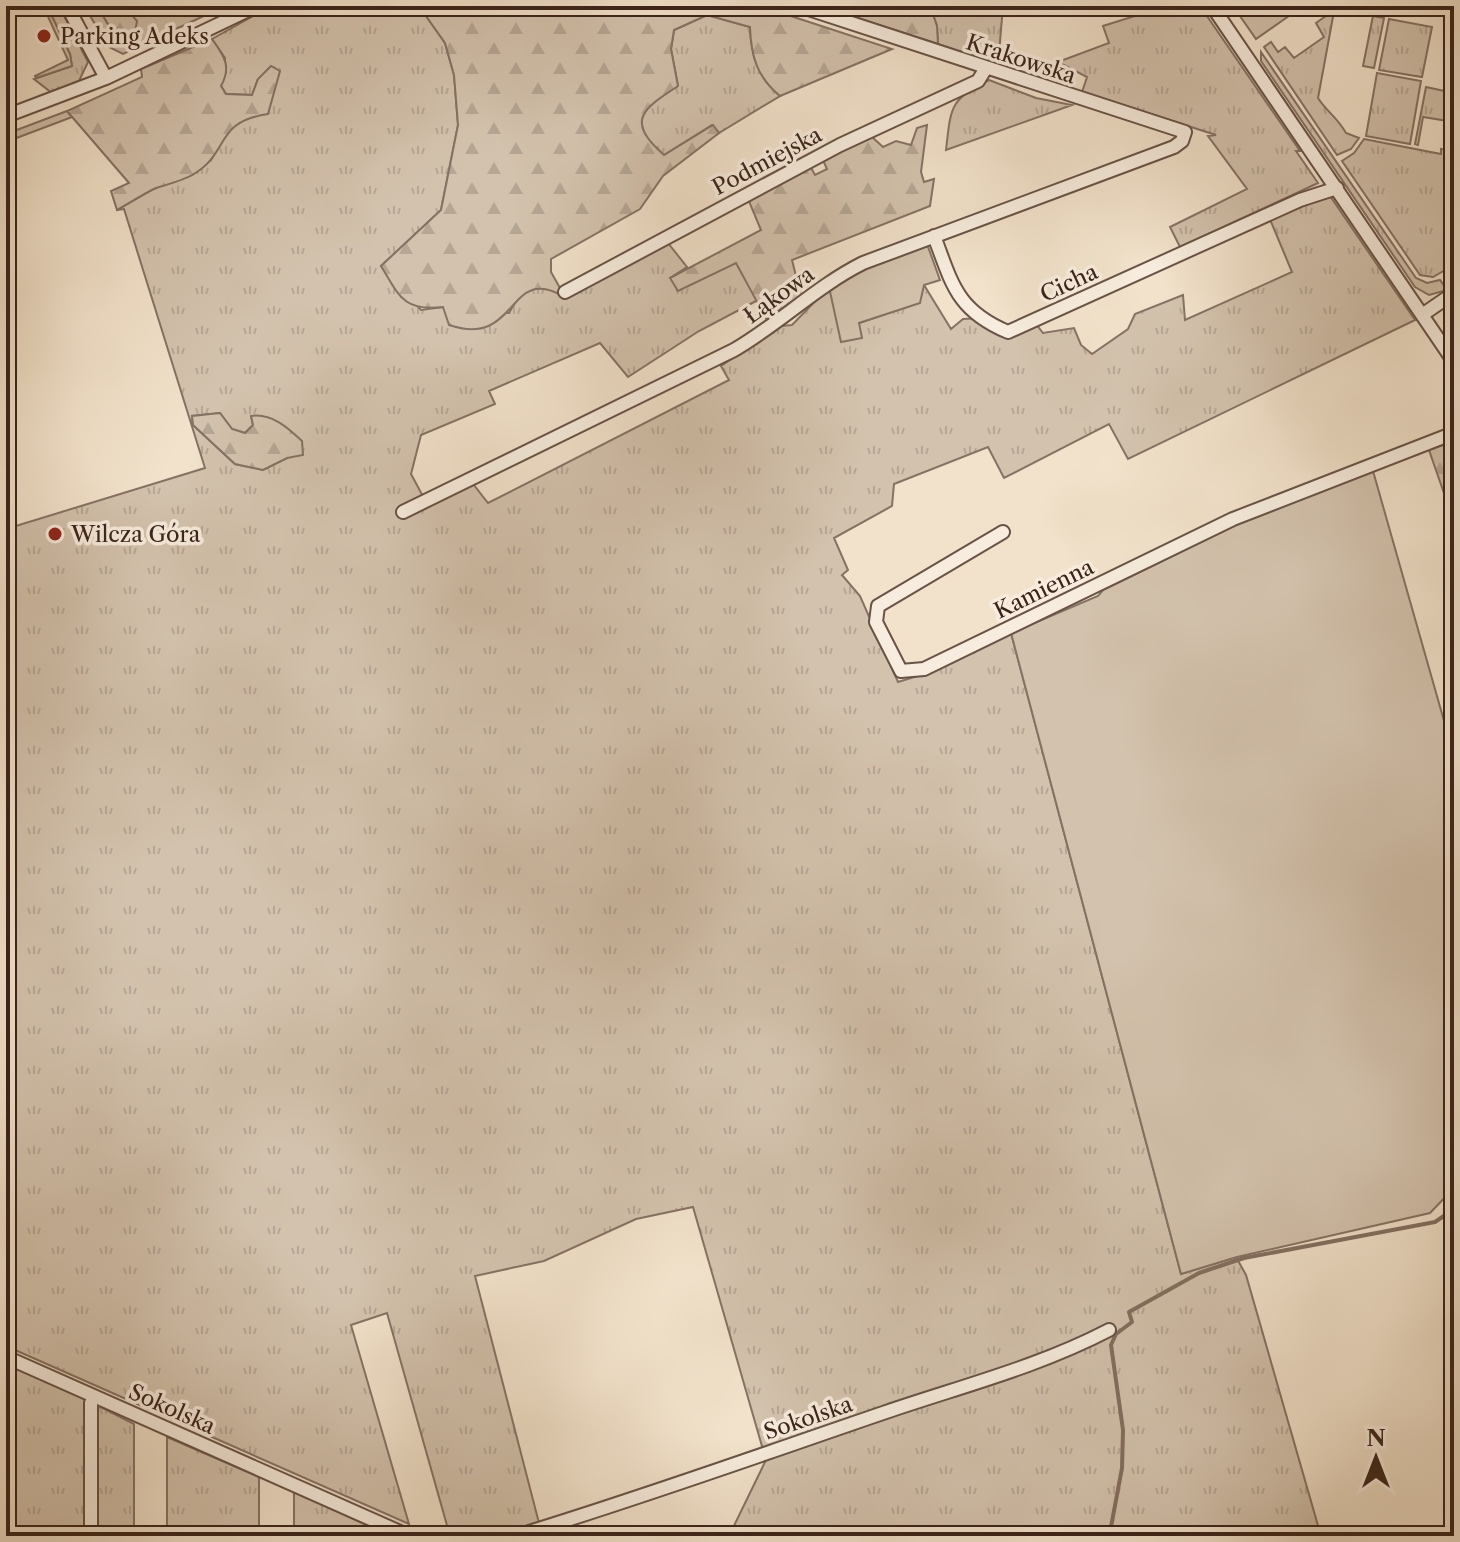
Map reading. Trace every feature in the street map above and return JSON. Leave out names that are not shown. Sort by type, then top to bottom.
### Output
[{"type":"street","points":[[67,6],[106,78]]},
{"type":"street","points":[[6,116],[106,78],[257,6]]},
{"type":"street","name":"Krakowska","points":[[799,6],[1185,132]]},
{"type":"street","points":[[1212,6],[1454,362]]},
{"type":"street","name":"Podmiejska","points":[[565,292],[840,145],[978,81],[986,68]]},
{"type":"street","name":"Łąkowa","points":[[403,512],[704,366],[770,329],[845,272],[1174,147],[1182,141],[1185,132]]},
{"type":"street","name":"Cicha","points":[[934,236],[940,261],[957,295],[971,309],[1008,332],[1262,217],[1337,188]]},
{"type":"street","points":[[1422,315],[1454,293]]},
{"type":"street","name":"Kamienna","points":[[1003,532],[878,606],[876,622],[901,671],[924,669],[1233,519],[1454,433]]},
{"type":"street","name":"Sokolska","points":[[516,1536],[659,1493],[952,1389],[1010,1373],[1062,1354],[1109,1330]]},
{"type":"street","name":"Sokolska","points":[[6,1357],[409,1536]]},
{"type":"street","points":[[91,1536],[91,1403],[94,1396]]},
{"type":"green space","points":[[34,6],[47,6],[70,54],[72,66],[36,78],[68,60],[45,10],[35,14]]},
{"type":"green space","points":[[47,6],[59,6],[88,62],[79,81],[52,93],[34,79],[72,66],[70,54]]},
{"type":"green space","points":[[84,6],[97,6],[111,29],[136,21],[124,6],[225,6],[123,54],[109,47]]},
{"type":"green space","points":[[97,6],[124,6],[137,21],[134,37],[123,39],[111,29]]},
{"type":"green space","points":[[271,6],[419,6],[445,43],[454,75],[458,125],[441,210],[381,266],[421,310],[443,307],[509,313],[520,296],[532,288],[547,289],[565,297],[668,243],[687,267],[670,278],[736,262],[758,300],[699,331],[628,377],[600,343],[489,391],[495,404],[421,435],[411,474],[426,502],[470,480],[488,503],[729,380],[721,366],[781,326],[792,325],[829,287],[859,323],[919,303],[924,285],[951,329],[963,319],[983,318],[995,332],[1036,324],[1043,333],[1074,328],[1081,345],[1092,354],[1128,329],[1135,314],[1183,295],[1185,320],[1292,272],[1269,217],[1301,203],[1330,196],[1415,320],[1128,459],[1109,424],[1004,478],[988,447],[894,484],[892,506],[834,538],[848,570],[842,575],[860,596],[898,682],[927,673],[1011,633],[1181,1274],[1236,1257],[1246,1275],[1321,1536],[729,1536],[766,1460],[693,1207],[636,1219],[544,1261],[475,1276],[539,1523],[497,1536],[450,1536],[387,1313],[351,1325],[409,1524],[6,1346],[6,529],[205,468],[124,209],[117,210],[153,189],[192,175],[211,160],[230,128],[244,118],[258,79],[252,95],[226,94],[221,86],[225,58],[212,39]],"holes":[[[220,413],[232,429],[245,433],[253,425],[251,416],[287,458],[263,470],[235,464],[193,425],[192,416]]]},
{"type":"green space","points":[[419,6],[760,6],[892,49],[780,96],[757,65],[750,27],[707,15],[674,30],[671,49],[678,86],[647,109],[642,124],[645,133],[664,155],[713,125],[719,133],[663,176],[640,209],[551,259],[551,272],[565,297],[546,289],[532,290],[489,326],[472,329],[449,325],[443,307],[419,307],[404,300],[381,266],[441,210],[458,125],[454,75],[445,43]]},
{"type":"green space","points":[[821,6],[930,6],[937,26],[938,44]]},
{"type":"green space","points":[[930,6],[1003,6],[998,65],[938,44],[937,26]]},
{"type":"green space","points":[[1141,6],[1200,6],[1300,151],[1296,151],[1318,183],[1180,247],[1170,227],[1247,189],[1208,136],[1216,135],[1082,92],[1087,77],[1058,62],[1109,43],[1103,26],[1135,16]]},
{"type":"green space","points":[[1233,6],[1275,6],[1279,11],[1286,6],[1303,6],[1256,39]]},
{"type":"green space","points":[[1330,6],[1335,6],[1318,98],[1346,133],[1359,138],[1351,149],[1337,155],[1264,47],[1271,42],[1278,52],[1285,47],[1294,58],[1324,37],[1316,23],[1333,11]]},
{"type":"green space","points":[[707,15],[750,27],[757,65],[780,96],[719,133],[712,125],[664,155],[645,133],[643,116],[655,102],[678,86],[671,49],[674,30]]},
{"type":"green space","points":[[1373,16],[1384,18],[1374,68],[1363,66]]},
{"type":"green space","points":[[1389,19],[1432,27],[1422,77],[1379,70]]},
{"type":"green space","points":[[212,39],[225,61],[226,73],[221,86],[226,94],[252,95],[258,79],[271,66],[280,71],[268,114],[238,124],[213,157],[192,175],[156,188],[117,210],[111,191],[129,183],[67,111],[142,77],[141,69]]},
{"type":"green space","points":[[1261,52],[1416,278],[1427,283],[1440,280],[1447,290],[1429,295],[1415,287],[1261,61]]},
{"type":"green space","points":[[1377,73],[1421,81],[1410,144],[1366,136]]},
{"type":"green space","points":[[989,80],[1036,98],[1072,105],[946,150],[954,106],[966,93]]},
{"type":"green space","points":[[1426,87],[1454,93],[1454,122],[1423,117],[1418,145],[1415,144]]},
{"type":"green space","points":[[67,111],[72,117],[6,142],[6,134]]},
{"type":"green space","points":[[927,125],[921,172],[924,182],[934,179],[930,206],[792,260],[802,300],[769,324],[736,263],[678,291],[670,278],[761,230],[748,199],[809,164],[815,175],[827,169],[822,158],[871,136],[883,147],[896,141],[911,145],[917,128]]},
{"type":"green space","points":[[1364,139],[1441,154],[1441,149],[1454,151],[1454,265],[1433,277],[1420,275],[1342,161],[1354,153]]},
{"type":"green space","points":[[927,244],[940,280],[924,285],[920,303],[859,323],[862,338],[841,342],[829,287],[844,277]]},
{"type":"green space","points":[[220,413],[232,429],[245,433],[253,425],[251,416],[273,419],[302,441],[303,455],[287,458],[263,470],[235,464],[193,425],[192,416]]},
{"type":"green space","points":[[1454,441],[1454,522],[1429,450]]},
{"type":"green space","points":[[1373,471],[1454,756],[1454,1188],[1430,1213],[1237,1257],[1181,1274],[1011,633],[1098,596],[1103,590],[1258,514]]},
{"type":"green space","points":[[6,1364],[87,1399],[88,1536],[6,1536]]},
{"type":"green space","points":[[95,1404],[134,1424],[134,1536],[95,1536]]},
{"type":"green space","points":[[167,1437],[259,1477],[259,1536],[167,1536]]},
{"type":"green space","points":[[296,1492],[390,1536],[294,1536]]},
{"type":"waterway","points":[[1111,1527],[1122,1468],[1123,1430],[1111,1345],[1116,1334],[1132,1322],[1129,1312],[1199,1273],[1244,1258],[1435,1222],[1454,1209]]},
{"type":"place","name":"Parking Adeks","points":[[44,36]]},
{"type":"place","name":"Wilcza Góra","points":[[55,534]]}]
